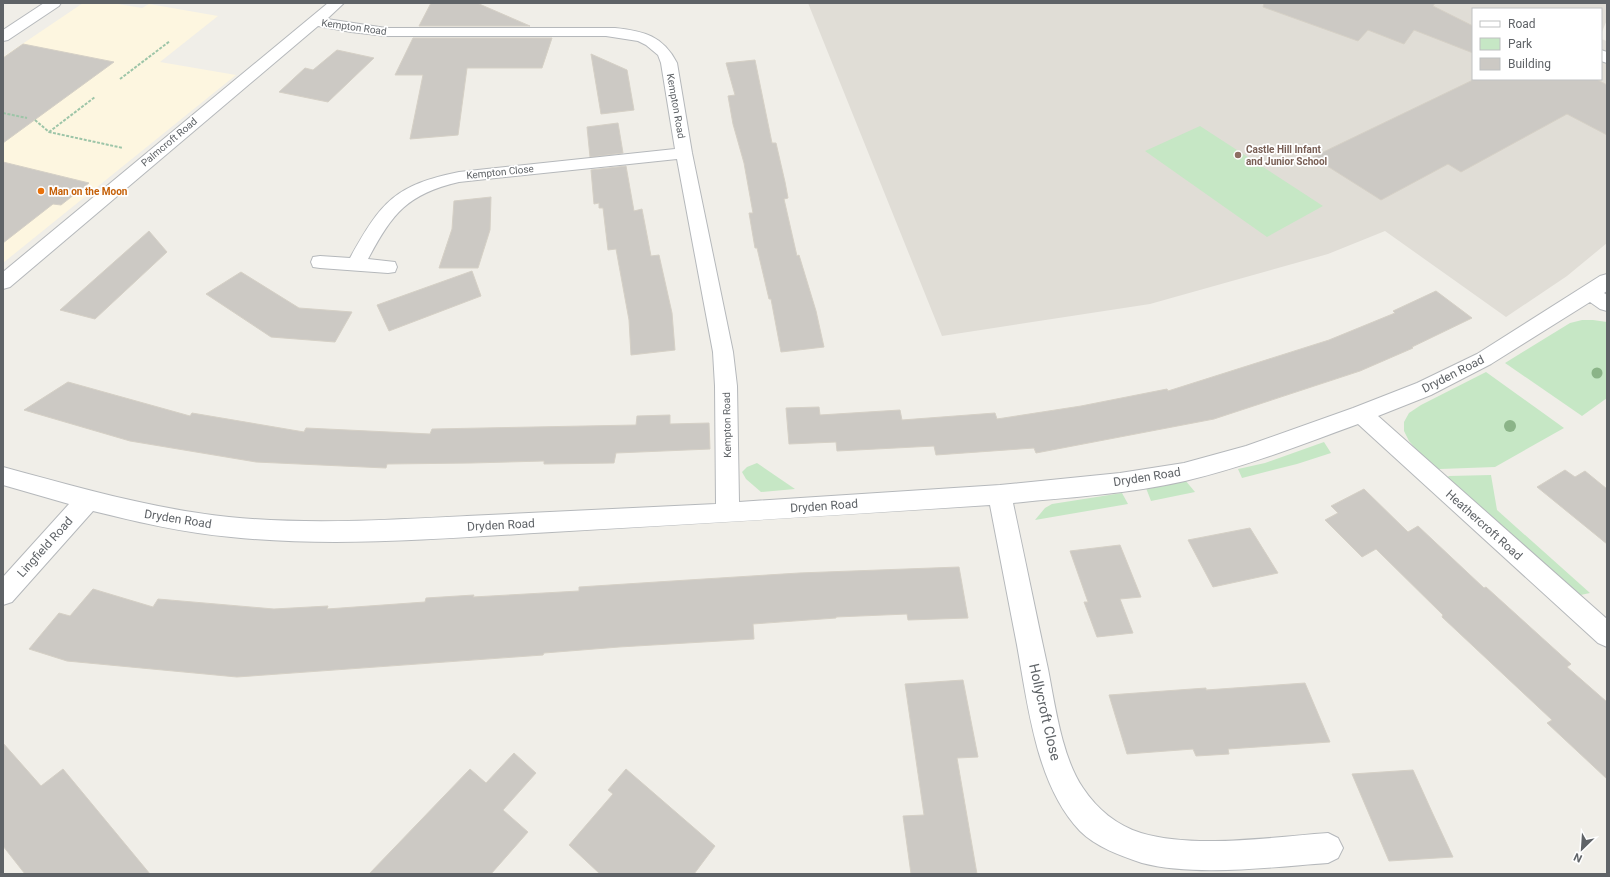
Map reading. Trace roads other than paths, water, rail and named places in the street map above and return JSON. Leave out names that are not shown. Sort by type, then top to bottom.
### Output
[{"type":"street","points":[[3,37],[54,3]]},
{"type":"street","name":"Palmcroft Road","points":[[3,282],[337,3]]},
{"type":"street","name":"Kempton Road","points":[[315,21],[351,28],[386,32],[625,33],[643,38],[657,45],[663,50],[666,56],[723,352],[726,386],[728,513]]},
{"type":"street","name":"Kempton Close","points":[[355,264],[382,219],[392,206],[412,191],[432,183],[459,177],[684,153]]},
{"type":"street","points":[[320,262],[388,267]]},
{"type":"street","name":"Dryden Road","points":[[3,476],[88,500],[186,522],[241,528],[301,532],[358,532],[728,513],[1000,495],[1120,482],[1184,472],[1248,455],[1361,414],[1424,389],[1484,359],[1601,293]]},
{"type":"street","name":"Heathercroft Road","points":[[1361,414],[1607,635]]},
{"type":"street","name":"Hollycroft Close","points":[[1000,495],[1046,728],[1059,771],[1072,797],[1091,821],[1113,837],[1142,848],[1177,854],[1209,856],[1328,848]]},
{"type":"street","name":"Lingfield Road","points":[[3,594],[88,500]]},
{"type":"place","name":"Castle Hill Infant and Junior School","points":[[1238,155]]},
{"type":"place","name":"Man on the Moon","points":[[41,191]]}]
